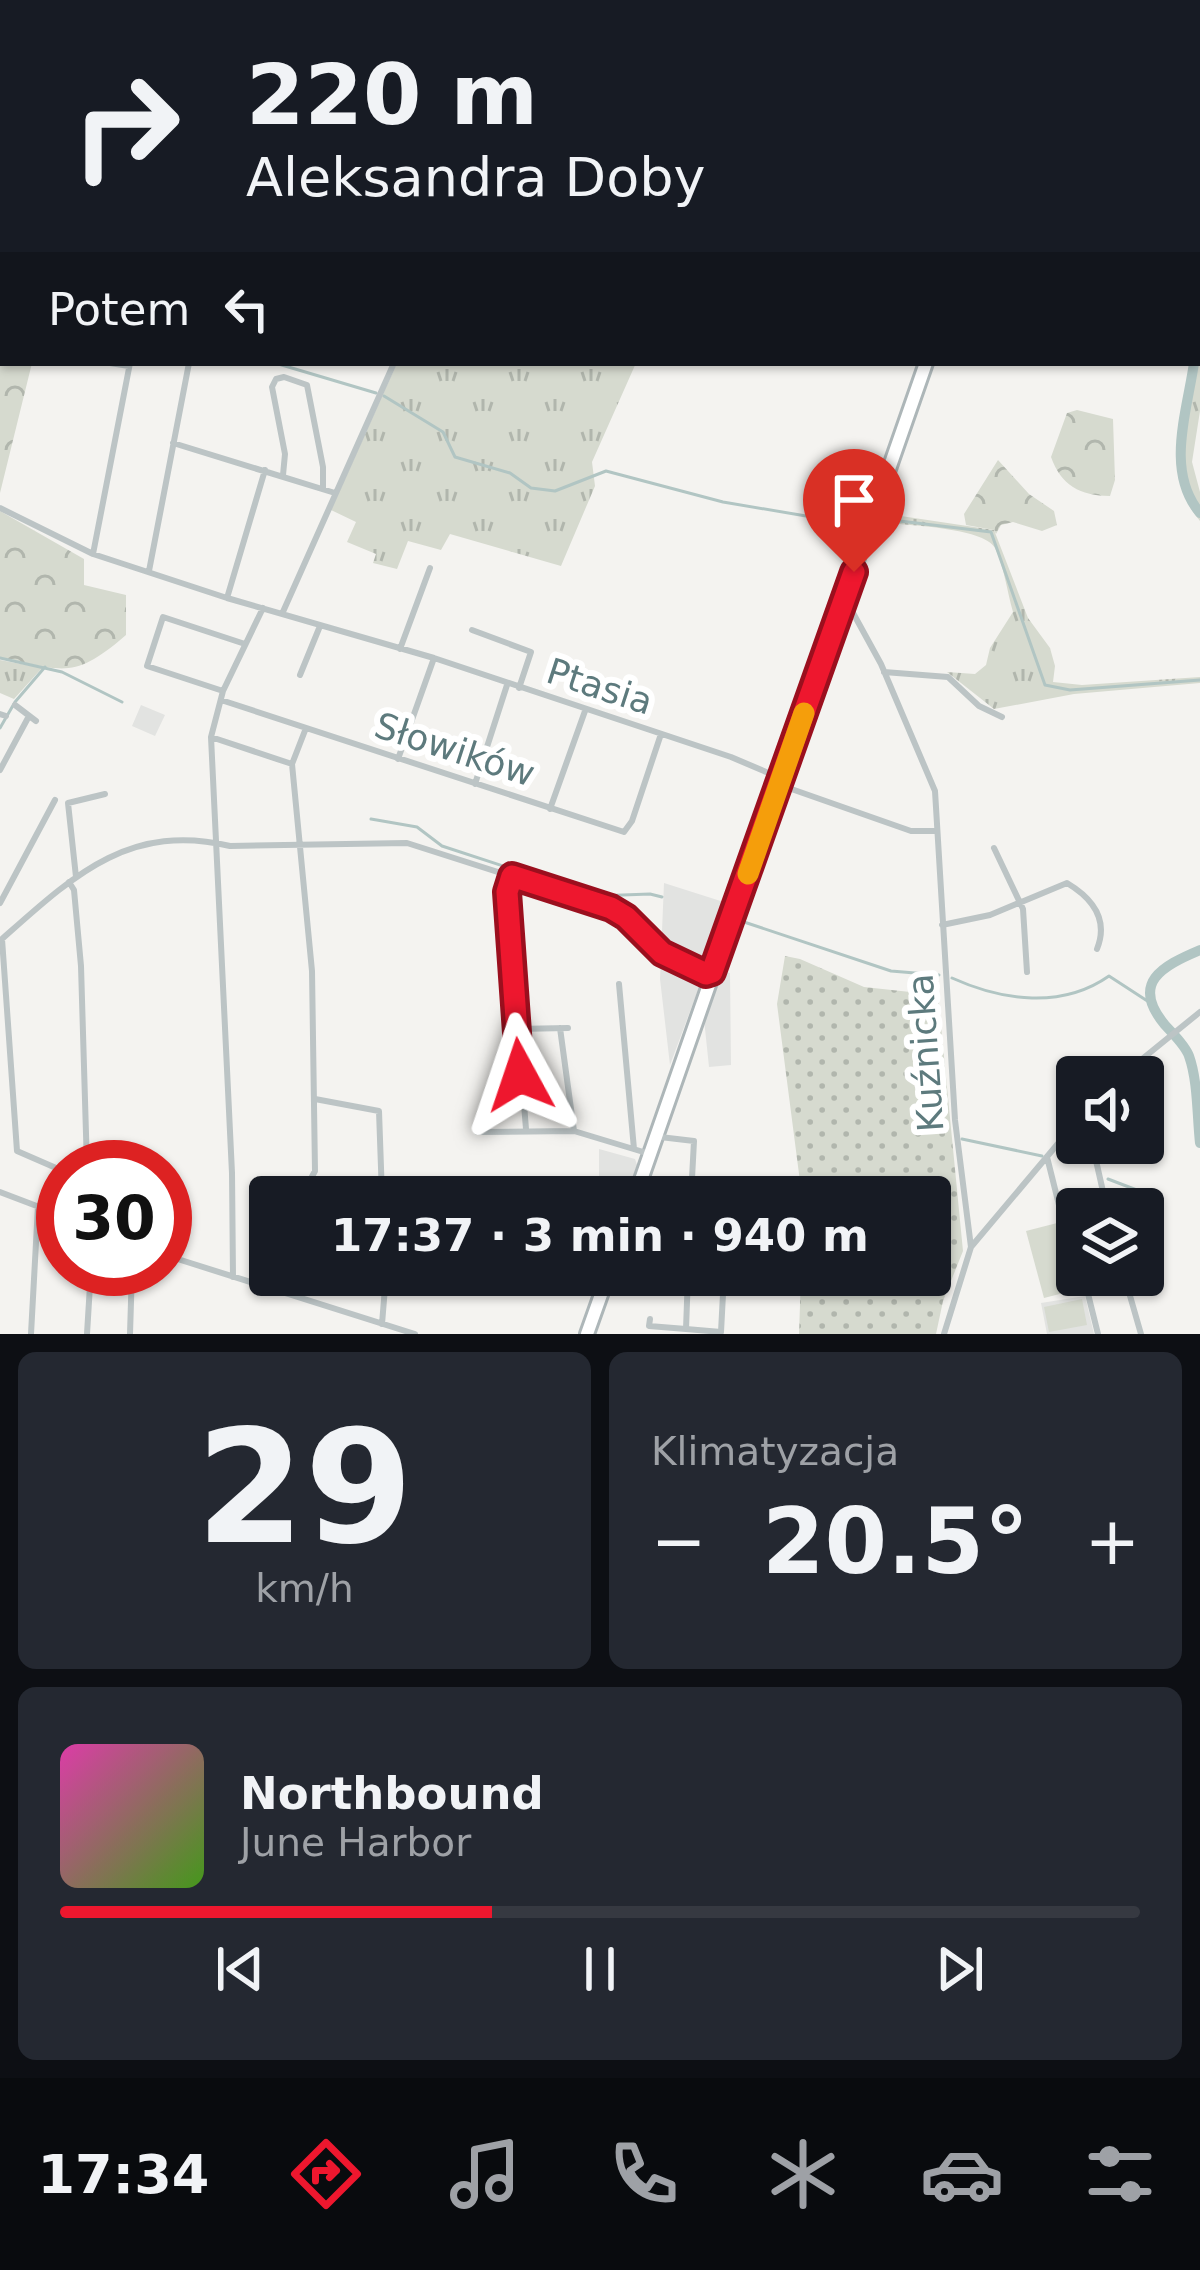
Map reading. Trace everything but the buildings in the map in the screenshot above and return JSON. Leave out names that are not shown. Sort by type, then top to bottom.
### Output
[{"type":"main road","points":[[642,1176],[925,366]]},
{"type":"main road","points":[[587,1334],[601,1296]]},
{"type":"street","points":[[92,554],[129,366]]},
{"type":"street","points":[[148,572],[188,366]]},
{"type":"street","points":[[282,614],[393,366]]},
{"type":"street","points":[[283,476],[285,454],[272,387],[284,377],[307,385],[323,488]]},
{"type":"street","points":[[173,443],[335,493]]},
{"type":"street","points":[[227,598],[266,470]]},
{"type":"street","name":"Ptasia","points":[[0,508],[92,554],[434,658],[661,734],[911,831],[937,831]]},
{"type":"street","points":[[400,649],[430,568]]},
{"type":"street","name":"Kuźnicka","points":[[842,603],[852,611],[884,672],[934,791],[955,1120],[971,1247]]},
{"type":"street","points":[[233,1277],[211,737],[222,695],[262,608]]},
{"type":"street","name":"Słowików","points":[[245,644],[163,617],[147,665],[306,728],[624,832],[661,734]]},
{"type":"street","points":[[300,675],[320,626]]},
{"type":"street","points":[[472,630],[531,652],[519,688]]},
{"type":"street","points":[[398,759],[434,658]]},
{"type":"street","points":[[884,672],[948,677],[979,706],[1002,717]]},
{"type":"street","points":[[475,784],[508,684]]},
{"type":"street","points":[[0,770],[33,719],[15,705]]},
{"type":"street","points":[[550,809],[585,710]]},
{"type":"street","points":[[306,728],[292,764],[312,971],[312,1176]]},
{"type":"street","points":[[211,737],[292,764]]},
{"type":"street","points":[[87,1140],[81,966],[68,803],[105,794]]},
{"type":"street","points":[[0,903],[55,800]]},
{"type":"street","points":[[48,814],[58,819]]},
{"type":"street","points":[[36,1159],[17,1151],[1,939],[72,880],[136,844],[394,841],[422,846],[611,908],[654,946],[679,960],[708,966],[712,972]]},
{"type":"street","points":[[994,848],[1020,903],[1028,972]]},
{"type":"street","points":[[512,876],[507,892],[526,1129]]},
{"type":"street","points":[[942,925],[975,920],[1066,883],[1092,904],[1103,925],[1097,949]]},
{"type":"street","points":[[619,984],[634,1149]]},
{"type":"street","points":[[1147,1056],[1200,1012]]},
{"type":"street","points":[[516,1029],[564,1028],[574,1131]]},
{"type":"street","points":[[315,1099],[379,1111],[382,1176]]},
{"type":"street","points":[[692,1176],[695,1130]]},
{"type":"street","points":[[477,1132],[574,1131],[650,1154]]},
{"type":"street","points":[[656,1136],[694,1141]]},
{"type":"street","points":[[944,1334],[971,1247],[1056,1146]]},
{"type":"street","points":[[1047,1157],[1078,1281],[1088,1294],[1098,1334]]},
{"type":"street","points":[[0,1192],[36,1205]]},
{"type":"street","points":[[31,1334],[36,1243]]},
{"type":"street","points":[[192,1264],[415,1334]]},
{"type":"street","points":[[87,1334],[89,1296]]},
{"type":"street","points":[[130,1334],[131,1296]]},
{"type":"street","points":[[382,1324],[384,1296]]},
{"type":"street","points":[[686,1329],[687,1296]]},
{"type":"street","points":[[650,1318],[650,1326],[721,1331],[723,1296]]},
{"type":"street","points":[[1130,1296],[1141,1334]]},
{"type":"shaded area","points":[[141,705],[165,715],[155,736],[132,726]]},
{"type":"shaded area","points":[[664,883],[730,904],[670,1065],[660,979]]},
{"type":"shaded area","points":[[722,971],[730,973],[731,1065],[709,1067],[704,1019]]},
{"type":"shaded area","points":[[599,1149],[635,1159],[633,1176],[599,1176]]},
{"type":"shaded area","points":[[1085,1296],[1094,1334],[1047,1334],[1041,1303]]},
{"type":"green space","points":[[0,366],[31,366],[0,493]]},
{"type":"green space","points":[[396,366],[635,366],[592,462],[595,486],[561,566],[450,534],[441,550],[408,541],[397,569],[373,563],[376,554],[347,542],[356,522],[331,510]]},
{"type":"green space","points":[[1190,366],[1200,366],[1200,411],[1192,462],[1200,492],[1200,521],[1181,484],[1180,424]]},
{"type":"green space","points":[[1077,410],[1113,419],[1115,480],[1110,496],[1073,487],[1051,457],[1067,413]]},
{"type":"green space","points":[[998,460],[1029,494],[1054,511],[1057,525],[1042,531],[1013,522],[1001,525],[996,534],[966,525],[964,514]]},
{"type":"green space","points":[[0,511],[84,559],[84,585],[126,595],[126,635],[93,659],[68,668],[0,657]]},
{"type":"green space","points":[[881,513],[994,530],[1028,618],[1050,648],[1053,682],[1082,685],[1200,677],[1200,683],[1074,694],[994,709],[947,672],[975,674],[986,665],[990,648],[1013,612],[995,548],[959,531],[877,522]]},
{"type":"green space","points":[[0,660],[42,668],[14,699],[0,693]]},
{"type":"green space","points":[[785,956],[864,987],[938,995],[963,1251],[951,1281],[951,1176],[799,1176],[777,1004]]},
{"type":"green space","points":[[1056,1223],[1056,1295],[1044,1298],[1026,1231]]},
{"type":"green space","points":[[800,1296],[945,1296],[936,1334],[799,1334]]},
{"type":"green space","points":[[1082,1299],[1087,1325],[1049,1332],[1044,1307]]},
{"type":"waterway","points":[[285,366],[376,393]]},
{"type":"waterway","points":[[1193,366],[1181,460],[1189,497],[1200,513]]},
{"type":"waterway","points":[[384,396],[443,432],[455,457],[510,473],[531,488],[555,491],[606,471],[723,502],[806,516],[861,514]]},
{"type":"waterway","points":[[883,519],[991,532],[1045,685],[1070,690],[1200,680]]},
{"type":"waterway","points":[[0,658],[62,672],[122,702]]},
{"type":"waterway","points":[[0,728],[45,667]]},
{"type":"waterway","points":[[371,819],[417,827],[442,846],[595,896],[662,897]]},
{"type":"waterway","points":[[741,921],[891,971],[939,975]]},
{"type":"waterway","points":[[1200,950],[1163,970],[1155,978],[1150,998],[1189,1056],[1200,1143]]},
{"type":"waterway","points":[[952,978],[991,992],[1032,998],[1072,993],[1109,976],[1152,1004]]},
{"type":"waterway","points":[[962,1139],[1042,1156]]},
{"type":"waterway","points":[[1108,1179],[1132,1188]]},
{"type":"slow traffic","points":[[748,874],[804,713]]},
{"type":"route","points":[[520,1075],[507,892],[512,876],[611,908],[662,953],[706,974],[712,972],[854,572]]}]
